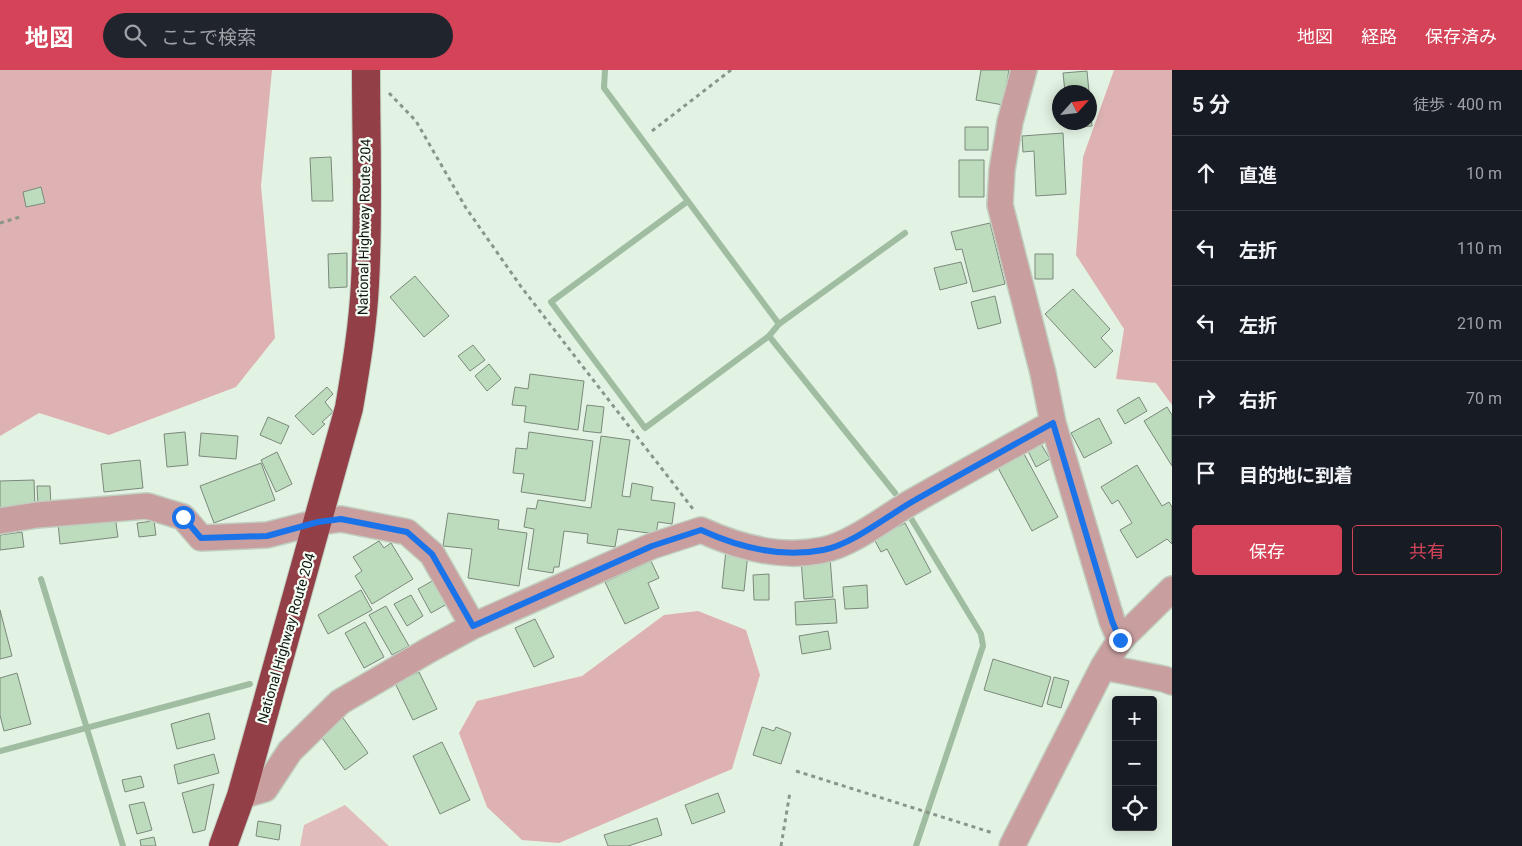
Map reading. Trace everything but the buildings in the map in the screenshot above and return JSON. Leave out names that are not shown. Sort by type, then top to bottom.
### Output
[{"type":"highway","name":"National Highway Route 204","points":[[223,846],[241,796],[349,408],[359,348],[365,285],[367,202],[366,77]]},
{"type":"street","points":[[1024,70],[1008,132],[1002,170],[1000,204],[1043,373],[1053,423],[1112,621],[1120,640]]},
{"type":"street","points":[[241,796],[265,789],[290,751],[340,702],[473,626],[652,546],[701,530],[720,539],[777,553],[823,550],[844,543],[910,503],[1053,423]]},
{"type":"street","points":[[0,521],[36,515],[147,506],[183,517],[201,538],[267,536],[318,522],[341,519],[407,532],[432,554],[473,626]]},
{"type":"street","points":[[1014,843],[1103,667],[1120,640],[1172,588]]},
{"type":"street","points":[[1103,667],[1172,682]]},
{"type":"path","points":[[652,130],[731,70]]},
{"type":"path","points":[[366,77],[392,94],[416,120],[466,208],[522,288],[699,517],[701,530]]},
{"type":"path","points":[[0,223],[20,217]]},
{"type":"path","points":[[796,771],[934,814],[1014,843]]},
{"type":"path","points":[[781,846],[790,792]]},
{"type":"shaded area","points":[[0,70],[272,70],[261,186],[275,338],[236,387],[109,435],[39,413],[0,436]]},
{"type":"shaded area","points":[[1114,70],[1172,70],[1172,405],[1156,383],[1116,379],[1124,329],[1076,255],[1083,157],[1093,130],[1097,130],[1097,118]]},
{"type":"shaded area","points":[[698,611],[746,630],[760,675],[732,769],[559,843],[522,840],[487,807],[459,733],[477,701],[582,676],[664,615]]},
{"type":"shaded area","points":[[345,805],[389,846],[300,846],[304,825]]},
{"type":"waterway","points":[[605,70],[604,88],[779,324]]},
{"type":"waterway","points":[[688,201],[551,302],[645,428],[769,336]]},
{"type":"waterway","points":[[895,493],[769,336],[779,324],[905,233]]},
{"type":"waterway","points":[[909,515],[981,634],[983,646],[916,846]]},
{"type":"waterway","points":[[41,579],[123,846]]},
{"type":"waterway","points":[[0,751],[250,684]]},
{"type":"route","points":[[183,517],[201,538],[267,536],[318,522],[341,519],[407,532],[432,554],[473,626],[652,546],[701,530],[720,539],[777,553],[823,550],[844,543],[910,503],[1053,423],[1112,621],[1120,640]]}]
